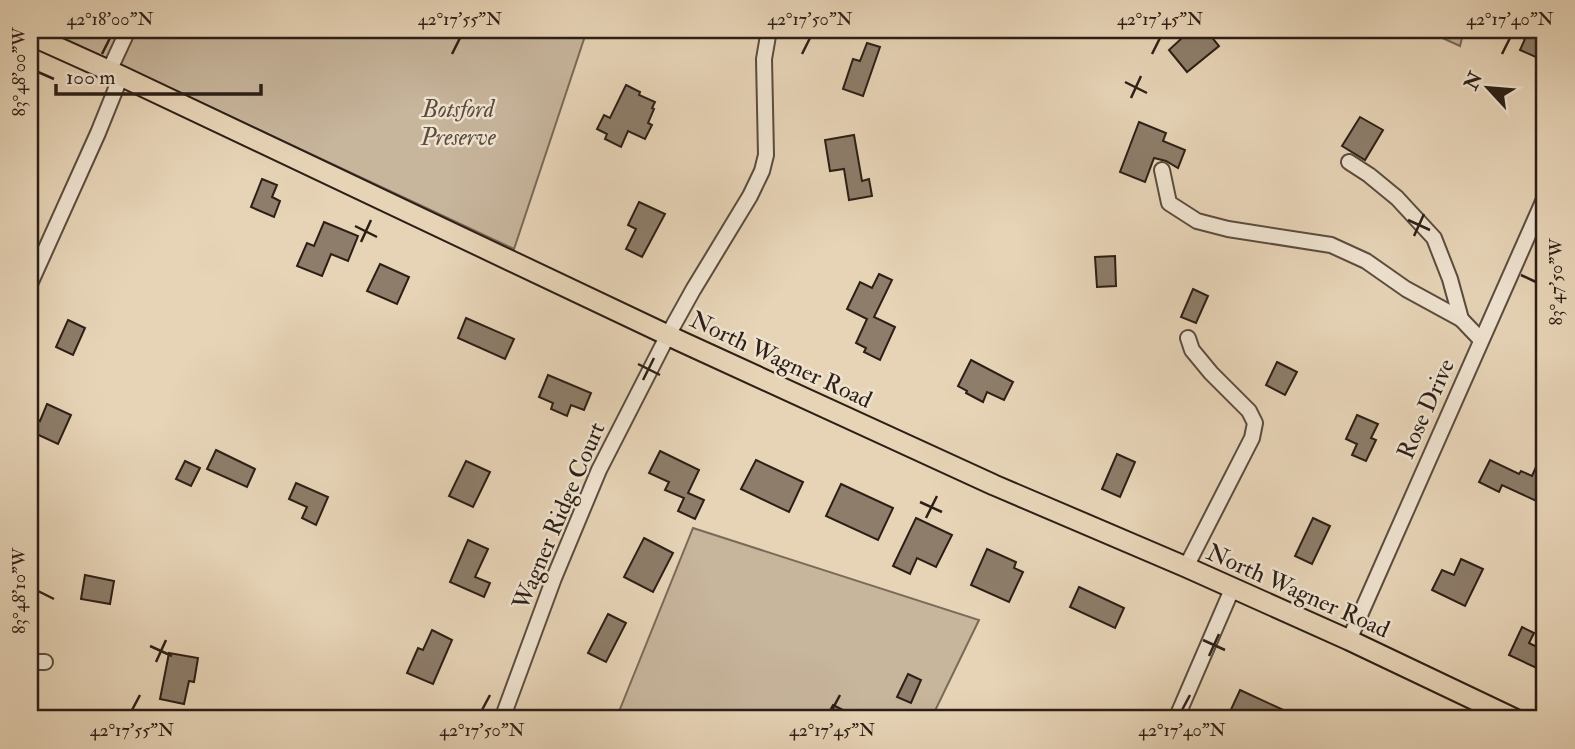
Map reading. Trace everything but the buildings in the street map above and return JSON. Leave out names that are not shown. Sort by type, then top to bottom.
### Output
[{"type":"main road","name":"North Wagner Road","points":[[30,35],[668,335],[983,480],[1233,587],[1515,719]]},
{"type":"street","points":[[30,284],[98,133],[128,30]]},
{"type":"street","name":"Wagner Ridge Court","points":[[502,719],[554,578],[599,470],[668,335],[762,171],[766,155],[764,58],[769,30]]},
{"type":"street","points":[[1349,162],[1397,198],[1434,238],[1450,279],[1461,319]]},
{"type":"street","points":[[1162,170],[1169,203],[1197,221],[1331,245],[1366,261],[1406,289],[1461,319],[1481,340]]},
{"type":"street","name":"Rose Drive","points":[[1349,640],[1545,197]]},
{"type":"street","points":[[1186,567],[1252,438],[1255,423],[1249,411],[1192,350],[1188,338]]},
{"type":"street","points":[[1176,719],[1233,587]]},
{"type":"green space","name":"Botsford Preserve","points":[[46,30],[587,30],[514,249]]},
{"type":"green space","points":[[1425,30],[1464,30],[1460,46]]},
{"type":"green space","points":[[693,528],[979,620],[931,719],[616,719]]}]
